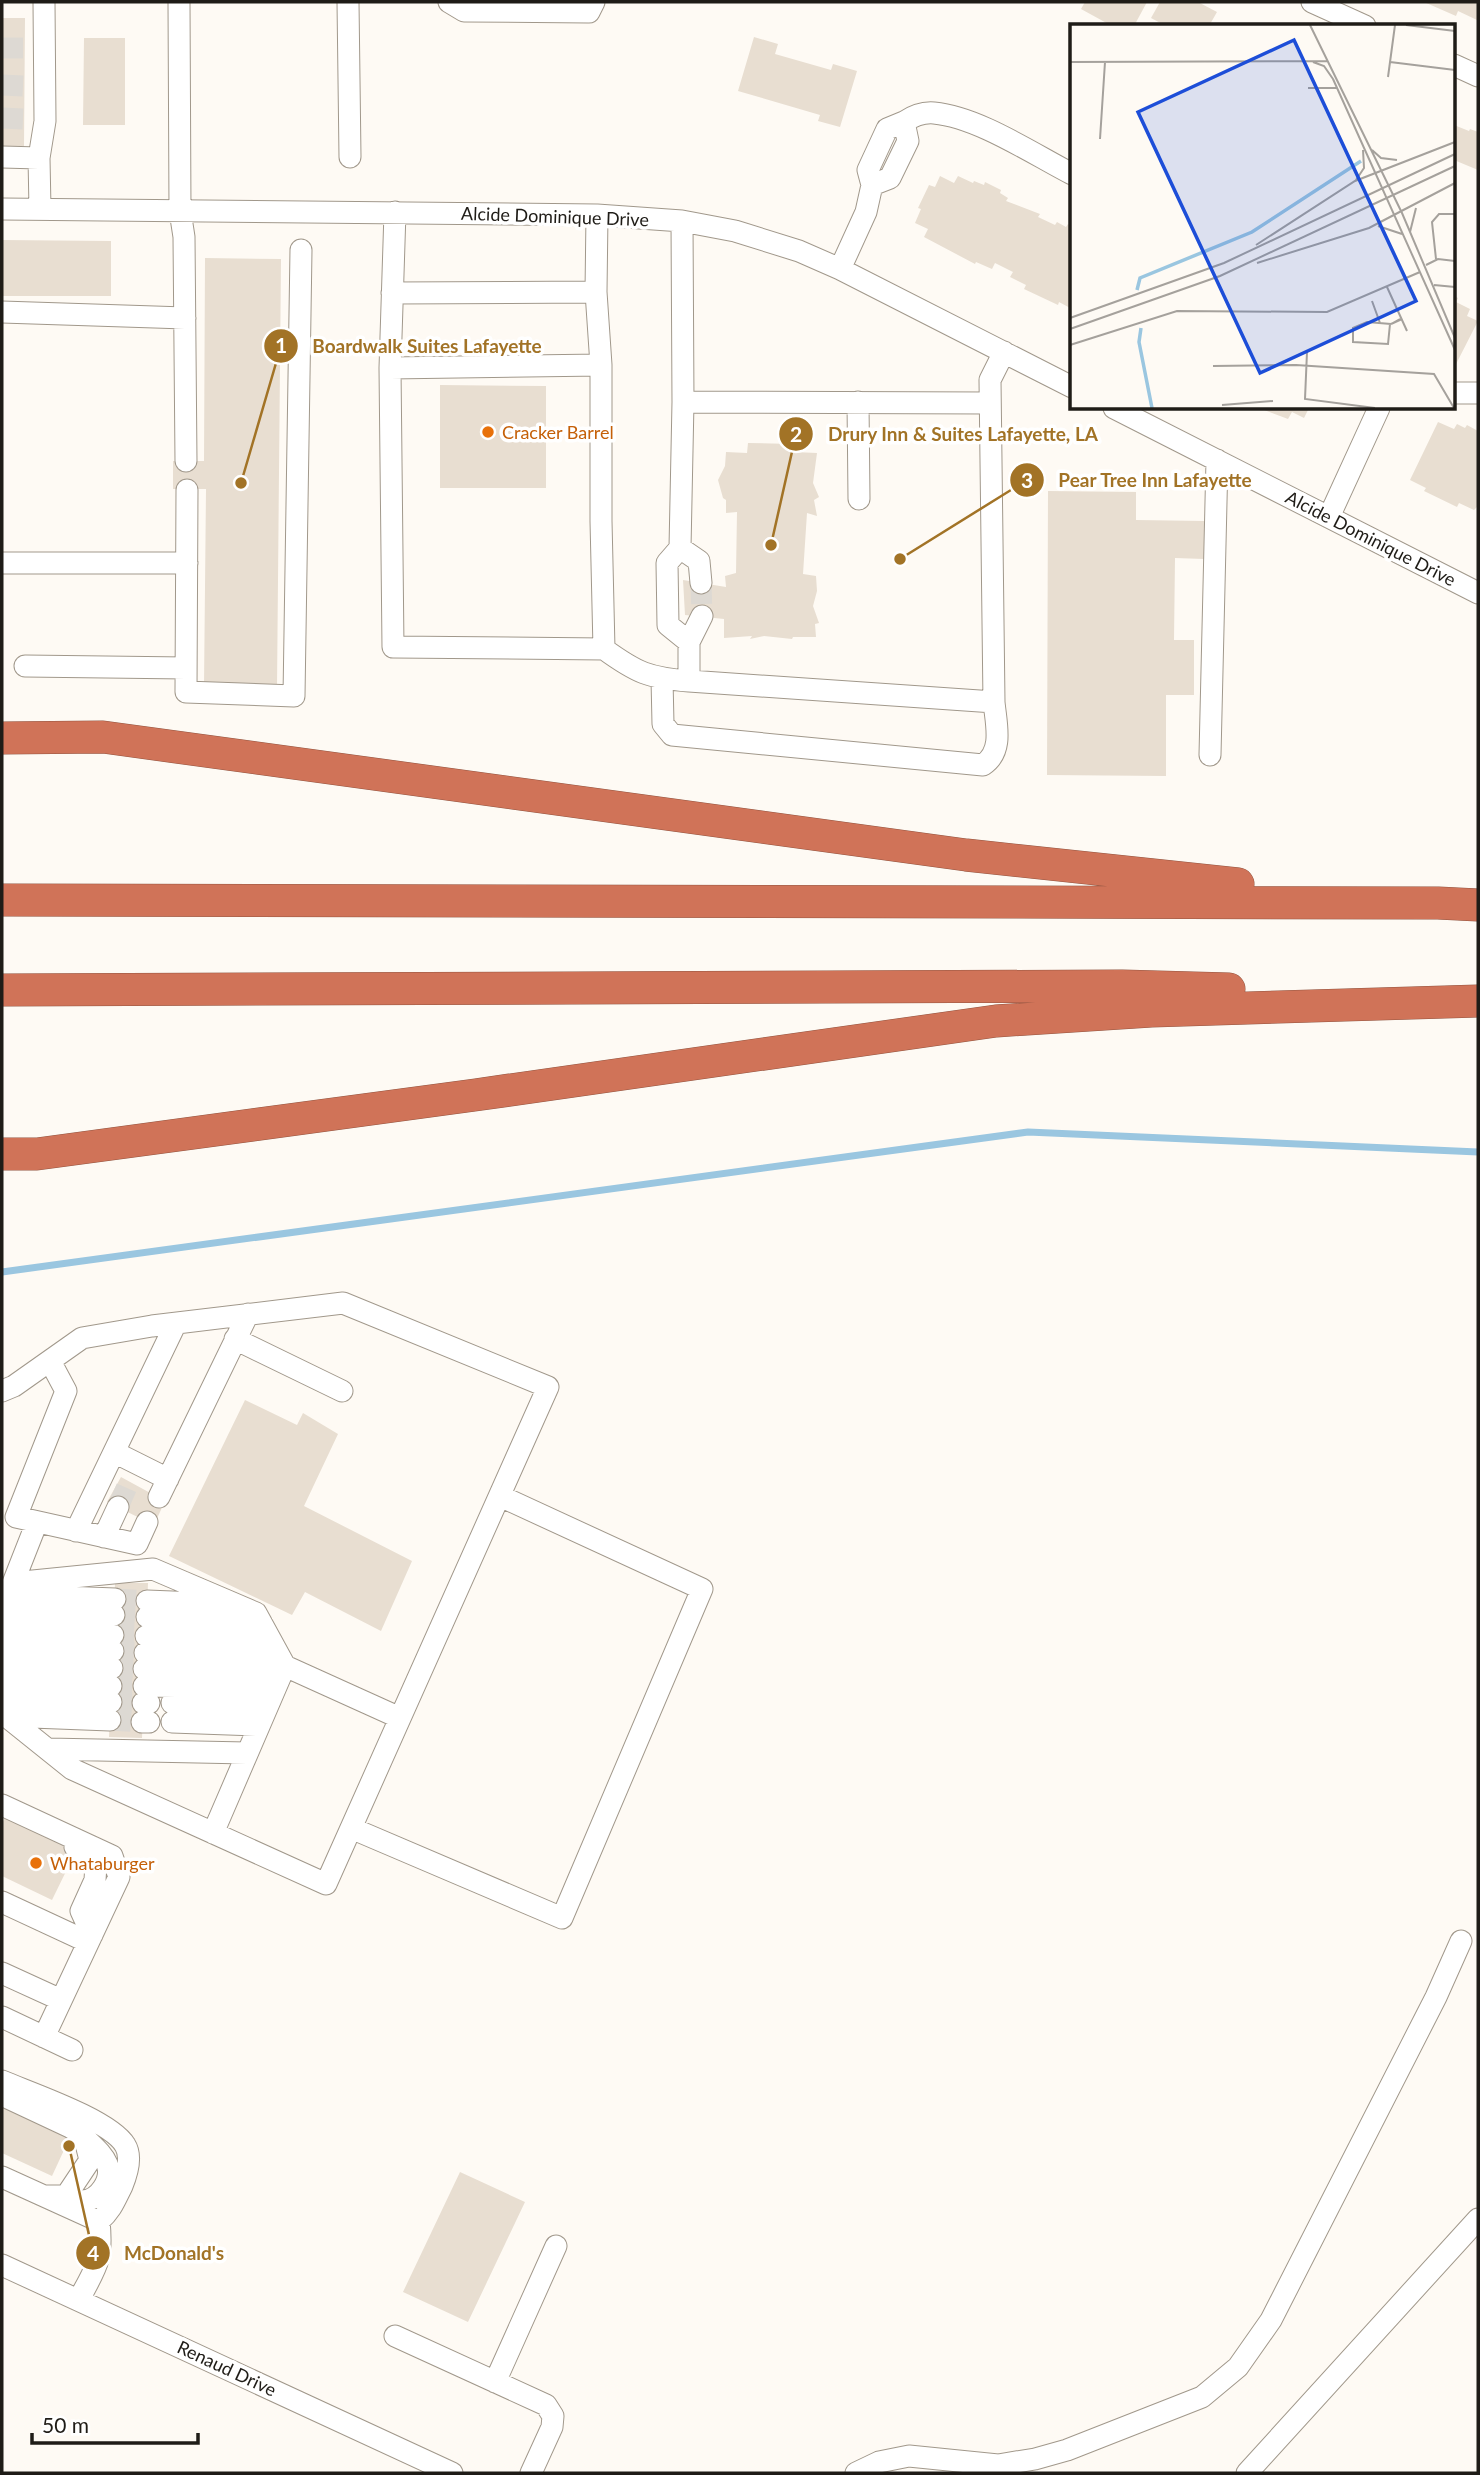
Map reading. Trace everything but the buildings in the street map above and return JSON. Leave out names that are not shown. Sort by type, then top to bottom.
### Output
[{"type":"highway","points":[[2,714],[14,721],[103,737],[966,855],[1209,881],[1478,905]]},
{"type":"highway","points":[[2,738],[103,737]]},
{"type":"highway","points":[[2,900],[1438,903]]},
{"type":"highway","points":[[2,990],[1122,986],[1362,992],[1478,1001]]},
{"type":"highway","points":[[2,1154],[37,1154],[996,1021],[1152,1011],[1478,1001]]},
{"type":"highway","points":[[2,1172],[37,1154]]},
{"type":"street","points":[[40,209],[39,158],[34,120],[34,48],[44,2]]},
{"type":"street","points":[[179,2],[180,211],[184,237],[186,461]]},
{"type":"street","points":[[348,2],[350,157]]},
{"type":"street","points":[[449,2],[464,11],[589,12],[594,2]]},
{"type":"street","points":[[1312,2],[1361,24]]},
{"type":"street","points":[[1456,66],[1478,76]]},
{"type":"street","points":[[840,269],[866,212],[872,185],[868,170],[887,129],[915,115],[932,113],[965,120],[1070,173]]},
{"type":"street","points":[[2,156],[39,158]]},
{"type":"street","name":"Alcide Dominique Drive","points":[[2,209],[597,215],[682,221],[735,231],[799,251],[840,269],[1070,386]]},
{"type":"street","points":[[395,212],[390,368],[393,647],[604,649],[632,669],[662,679],[994,702]]},
{"type":"street","points":[[597,215],[596,292],[601,365],[604,649]]},
{"type":"street","points":[[682,221],[683,402],[680,548],[667,563],[668,625],[689,642]]},
{"type":"street","points":[[187,490],[186,692],[293,696],[300,250]]},
{"type":"street","points":[[392,293],[596,292]]},
{"type":"street","points":[[2,312],[185,318]]},
{"type":"street","points":[[662,679],[663,724],[672,735],[984,765],[991,760],[997,749],[994,702],[990,380],[1004,352]]},
{"type":"street","points":[[390,368],[601,365]]},
{"type":"street","points":[[1456,393],[1478,393]]},
{"type":"street","points":[[683,402],[990,403]]},
{"type":"street","points":[[858,402],[859,499]]},
{"type":"street","name":"Alcide Dominique Drive","points":[[1118,410],[1478,593]]},
{"type":"street","points":[[1329,517],[1378,410]]},
{"type":"street","points":[[1210,755],[1217,460]]},
{"type":"street","points":[[680,548],[699,561],[701,583]]},
{"type":"street","points":[[2,563],[187,563]]},
{"type":"street","points":[[689,681],[689,642],[702,617]]},
{"type":"street","points":[[25,666],[186,668]]},
{"type":"street","points":[[2,1391],[14,1386],[82,1338],[176,1323],[344,1303],[548,1387],[326,1884],[72,1769],[48,1749],[8,1654],[37,1522]]},
{"type":"street","points":[[114,1452],[133,1473],[164,1488],[248,1314]]},
{"type":"street","points":[[76,1531],[176,1323]]},
{"type":"street","points":[[235,1339],[342,1391]]},
{"type":"street","points":[[50,1361],[66,1391],[16,1517],[136,1544],[148,1522]]},
{"type":"street","points":[[351,1828],[562,1918],[702,1589],[500,1496]]},
{"type":"street","points":[[104,1537],[118,1507]]},
{"type":"street","points":[[8,1654],[153,1569],[256,1613],[261,1622],[274,1680],[247,1753],[212,1833]]},
{"type":"street","points":[[145,1671],[236,1604]]},
{"type":"street","points":[[145,1671],[261,1622]]},
{"type":"street","points":[[8,1654],[112,1660]]},
{"type":"street","points":[[8,1654],[112,1660]]},
{"type":"street","points":[[8,1654],[112,1660]]},
{"type":"street","points":[[8,1654],[112,1660]]},
{"type":"street","points":[[145,1671],[274,1680],[400,1718]]},
{"type":"street","points":[[145,1671],[274,1680]]},
{"type":"street","points":[[172,1713],[274,1680]]},
{"type":"street","points":[[48,1749],[247,1753]]},
{"type":"street","points":[[2,1805],[111,1856],[119,1877],[44,2037]]},
{"type":"street","points":[[2,1813],[82,1851],[96,1864],[95,1880],[81,1911],[90,1938]]},
{"type":"street","points":[[2,1902],[90,1938]]},
{"type":"street","points":[[856,2473],[879,2462],[909,2456],[998,2465],[1068,2450],[1202,2396],[1238,2367],[1271,2320],[1436,1997],[1461,1941]]},
{"type":"street","points":[[2,1973],[61,2000]]},
{"type":"street","points":[[2,2017],[72,2050]]},
{"type":"street","points":[[2,2081],[77,2112],[119,2137],[126,2146],[129,2155],[125,2179],[110,2211],[99,2221]]},
{"type":"street","points":[[2,2096],[84,2136],[90,2160],[55,2196]]},
{"type":"street","points":[[2,2176],[55,2196],[99,2221]]},
{"type":"street","points":[[1247,2473],[1478,2219]]},
{"type":"street","points":[[79,2299],[97,2267],[102,2248],[99,2221]]},
{"type":"street","points":[[495,2382],[556,2246]]},
{"type":"street","name":"Renaud Drive","points":[[2,2265],[452,2473]]},
{"type":"street","points":[[395,2336],[546,2405],[552,2416],[552,2427],[531,2473]]},
{"type":"waterway","points":[[2,1272],[1028,1132],[1478,1152]]},
{"type":"tunnel","points":[[2,48],[25,48]]},
{"type":"tunnel","points":[[2,85],[24,86]]},
{"type":"tunnel","points":[[2,118],[24,119]]},
{"type":"tunnel","points":[[701,583],[702,616]]},
{"type":"tunnel","points":[[118,1507],[129,1482]]},
{"type":"tunnel","points":[[115,1599],[147,1601]]},
{"type":"tunnel","points":[[114,1615],[147,1617]]},
{"type":"tunnel","points":[[113,1635],[146,1636]]},
{"type":"tunnel","points":[[113,1651],[145,1653]]},
{"type":"tunnel","points":[[112,1668],[144,1669]]},
{"type":"tunnel","points":[[111,1686],[144,1686]]},
{"type":"tunnel","points":[[111,1702],[143,1703]]},
{"type":"tunnel","points":[[110,1720],[142,1722]]},
{"type":"place","name":"Cracker Barrel","points":[[488,432]]},
{"type":"place","name":"Boardwalk Suites Lafayette","points":[[241,483]]},
{"type":"place","name":"Drury Inn & Suites Lafayette, LA","points":[[771,545]]},
{"type":"place","name":"Pear Tree Inn Lafayette","points":[[900,559]]},
{"type":"place","name":"Whataburger","points":[[36,1863]]},
{"type":"place","name":"McDonald's","points":[[69,2146]]}]
